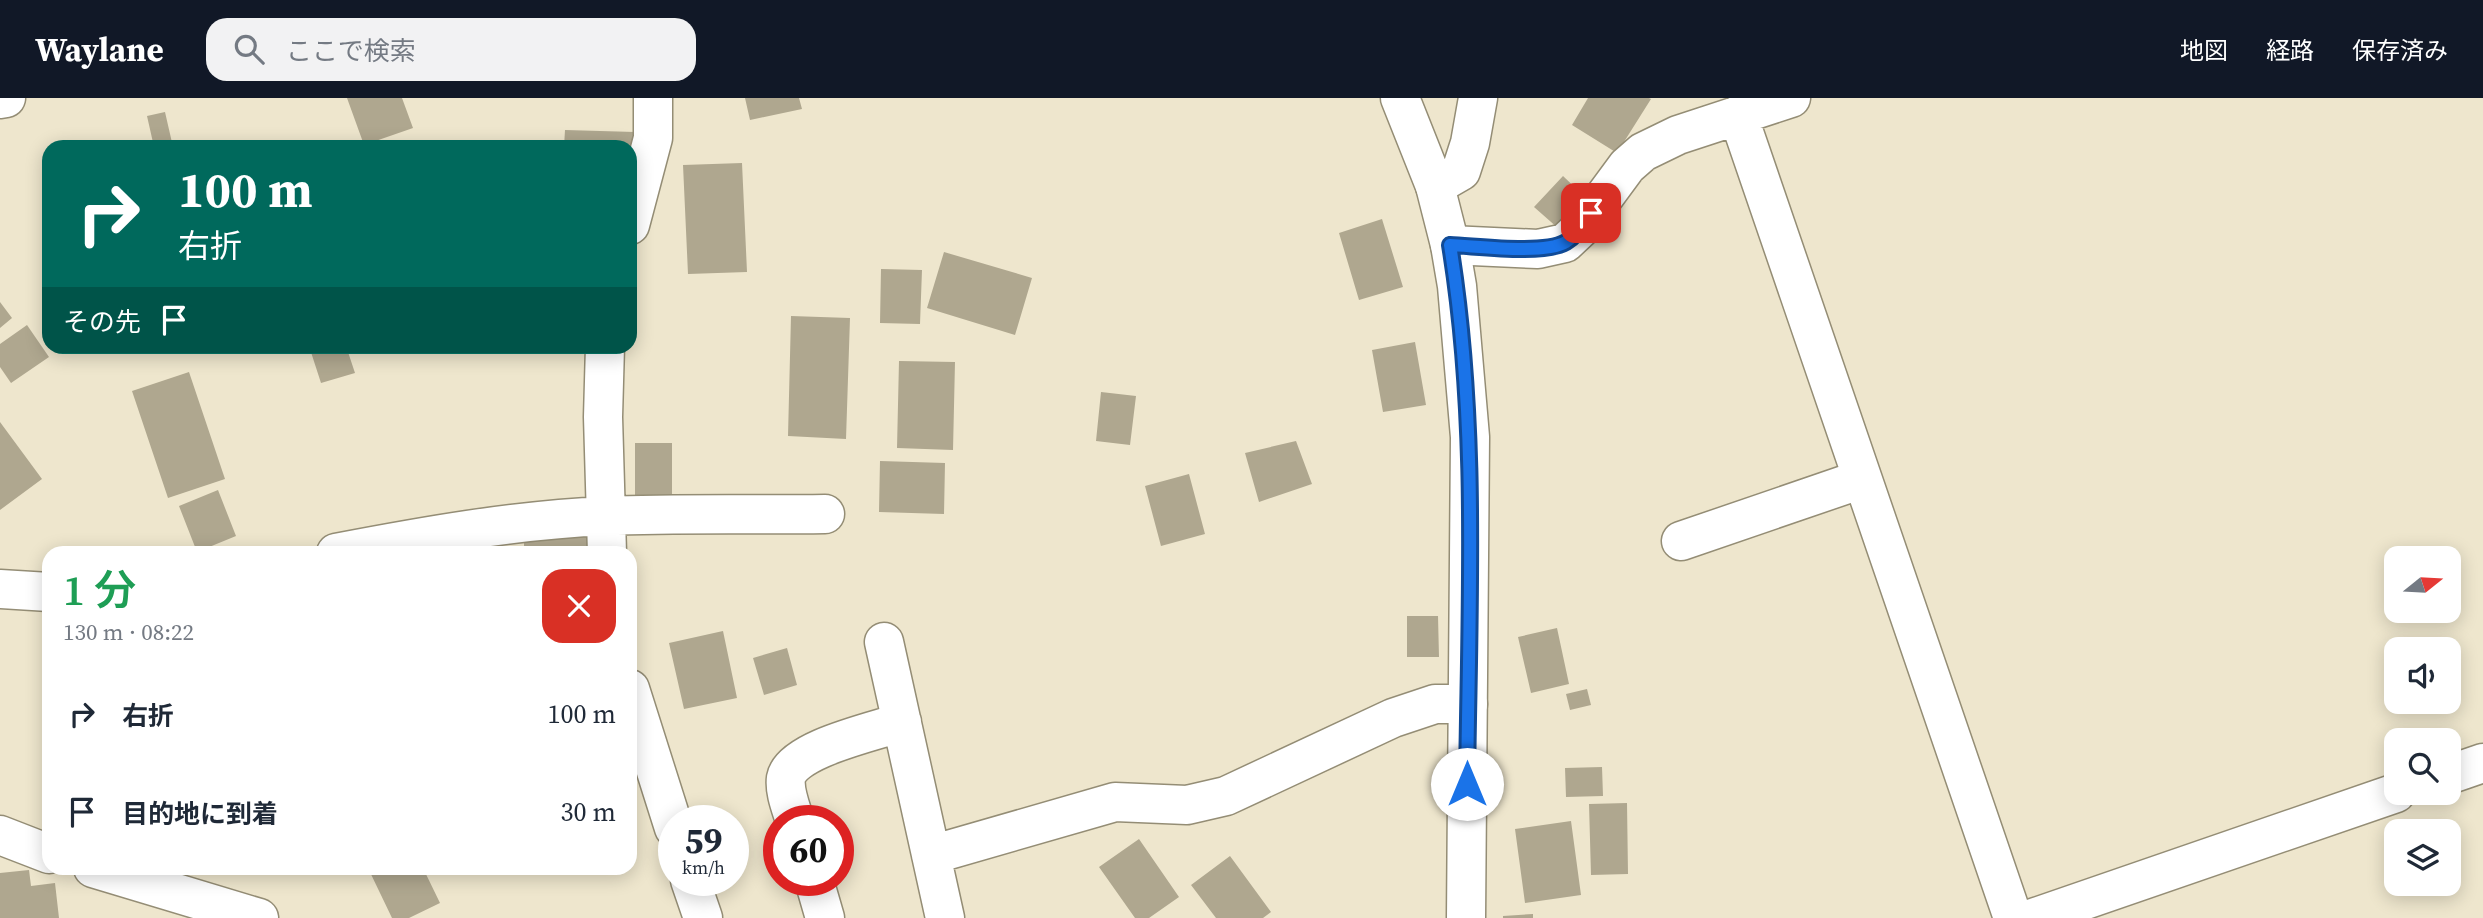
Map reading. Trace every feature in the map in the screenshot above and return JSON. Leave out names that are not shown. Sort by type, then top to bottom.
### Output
[{"type":"street","points":[[0,99],[6,98]]},
{"type":"street","points":[[637,199],[653,138],[653,98]]},
{"type":"street","points":[[1400,98],[1435,187],[1450,245],[1457,286],[1470,437],[1466,918]]},
{"type":"street","points":[[1435,187],[1461,171],[1470,143],[1478,98]]},
{"type":"street","points":[[1450,245],[1538,249],[1565,243],[1582,227],[1627,166],[1643,152],[1678,135],[1791,98]]},
{"type":"street","points":[[1738,115],[2013,918]]},
{"type":"street","points":[[605,354],[603,417],[606,535]]},
{"type":"street","points":[[1681,541],[1862,479]]},
{"type":"street","points":[[374,546],[450,532],[606,535],[825,514]]},
{"type":"street","points":[[0,589],[42,592]]},
{"type":"street","points":[[884,642],[945,918]]},
{"type":"street","points":[[931,855],[1115,802],[1187,805],[1226,796],[1393,718],[1434,704],[1468,704]]},
{"type":"street","points":[[637,711],[667,805]]},
{"type":"street","points":[[790,805],[786,776],[796,761],[811,752],[902,723]]},
{"type":"street","points":[[2461,771],[2483,763]]},
{"type":"street","points":[[2033,918],[2384,797]]},
{"type":"street","points":[[0,835],[42,851]]},
{"type":"street","points":[[116,875],[259,918]]},
{"type":"street","points":[[696,896],[703,918]]},
{"type":"street","points":[[819,896],[825,918]]},
{"type":"building","points":[[347,98],[402,98],[413,128],[378,140],[362,140]]},
{"type":"building","points":[[745,98],[799,98],[802,109],[750,120]]},
{"type":"building","points":[[1588,98],[1651,99],[1617,153],[1572,125]]},
{"type":"building","points":[[165,112],[171,140],[152,140],[147,116]]},
{"type":"building","points":[[565,130],[635,132],[634,140],[564,140]]},
{"type":"building","points":[[742,163],[747,272],[688,274],[683,165]]},
{"type":"building","points":[[1563,176],[1587,199],[1559,229],[1534,207]]},
{"type":"building","points":[[1382,219],[1403,287],[1359,300],[1339,233]]},
{"type":"building","points":[[944,252],[1032,278],[1015,335],[927,308]]},
{"type":"building","points":[[881,269],[922,270],[920,324],[880,323]]},
{"type":"building","points":[[0,302],[12,318],[0,328]]},
{"type":"building","points":[[791,316],[850,318],[846,439],[788,436]]},
{"type":"building","points":[[27,325],[42,347],[42,354],[49,357],[11,383],[0,367],[0,344]]},
{"type":"building","points":[[1415,342],[1426,405],[1383,412],[1372,350]]},
{"type":"building","points":[[312,354],[349,354],[355,373],[321,383]]},
{"type":"building","points":[[899,361],[955,362],[953,450],[897,448]]},
{"type":"building","points":[[189,372],[225,479],[168,498],[132,391]]},
{"type":"building","points":[[1101,392],[1136,396],[1130,445],[1096,441]]},
{"type":"building","points":[[0,422],[42,479],[0,510]]},
{"type":"building","points":[[1296,441],[1312,484],[1259,502],[1245,453]]},
{"type":"building","points":[[635,443],[672,443],[672,502],[635,501]]},
{"type":"building","points":[[880,461],[945,463],[944,514],[879,512]]},
{"type":"building","points":[[1189,474],[1205,534],[1161,546],[1145,486]]},
{"type":"building","points":[[218,490],[236,536],[212,546],[195,546],[179,506]]},
{"type":"building","points":[[524,531],[589,531],[588,546],[524,546]]},
{"type":"building","points":[[1407,616],[1438,616],[1439,657],[1407,657]]},
{"type":"building","points":[[1557,628],[1569,684],[1531,693],[1518,637]]},
{"type":"building","points":[[723,631],[737,698],[684,709],[669,643]]},
{"type":"building","points":[[787,648],[797,685],[764,695],[753,658]]},
{"type":"building","points":[[1587,689],[1591,705],[1570,710],[1566,694]]},
{"type":"building","points":[[1602,767],[1603,796],[1566,797],[1565,768]]},
{"type":"building","points":[[1627,803],[1628,874],[1591,875],[1589,804]]},
{"type":"building","points":[[1571,821],[1581,895],[1525,903],[1515,829]]},
{"type":"building","points":[[1139,839],[1179,897],[1149,918],[1135,918],[1099,867]]},
{"type":"building","points":[[1230,856],[1271,912],[1263,918],[1216,918],[1191,885]]},
{"type":"building","points":[[29,870],[31,886],[55,883],[59,918],[0,918],[0,873]]},
{"type":"building","points":[[371,875],[426,875],[440,903],[409,918],[392,918]]},
{"type":"building","points":[[1533,914],[1533,918],[1503,918],[1503,916]]},
{"type":"route","points":[[1467,784],[1470,437],[1457,286],[1450,245],[1538,249],[1565,243],[1582,227],[1591,213]]}]
